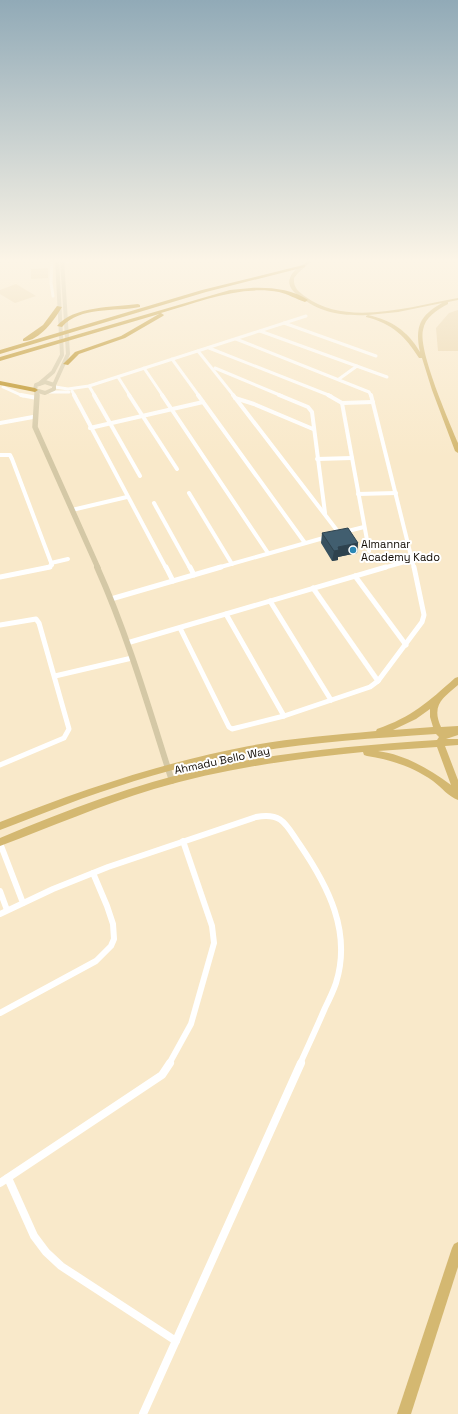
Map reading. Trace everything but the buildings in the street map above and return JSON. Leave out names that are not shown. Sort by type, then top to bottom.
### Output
[{"type":"highway","points":[[0,351],[31,337],[47,325]]},
{"type":"highway","points":[[0,351],[90,325]]},
{"type":"highway","points":[[0,359],[113,325]]},
{"type":"highway","points":[[66,364],[77,353],[123,336],[142,325]]},
{"type":"highway","points":[[1,386],[15,385],[35,390]]},
{"type":"main road","points":[[391,325],[397,328],[413,343],[429,370]]},
{"type":"main road","points":[[422,325],[420,333],[421,342],[429,370],[458,451]]},
{"type":"main road","points":[[343,739],[400,725],[422,712],[458,680]]},
{"type":"main road","points":[[436,699],[433,716],[441,736],[458,792]]},
{"type":"main road","name":"Ahmadu Bello Way","points":[[0,842],[57,818],[114,798],[172,781],[258,762],[441,736],[458,729]]},
{"type":"main road","points":[[441,736],[458,733]]},
{"type":"main road","name":"Ahmadu Bello Way","points":[[0,826],[85,794],[167,768],[252,749],[343,739],[441,736],[458,742]]},
{"type":"main road","points":[[340,751],[377,754],[404,761],[435,777],[458,796]]},
{"type":"main road","points":[[404,1414],[458,1248]]},
{"type":"street","points":[[37,400],[49,392],[54,386],[55,379],[66,364],[68,354],[63,325]]},
{"type":"street","points":[[63,325],[62,350],[59,364],[49,377],[34,387],[37,400],[33,417],[35,427],[111,599],[172,781]]},
{"type":"street","points":[[35,390],[42,393],[72,391],[278,325]]},
{"type":"street","points":[[290,325],[376,356]]},
{"type":"street","points":[[260,331],[387,377]]},
{"type":"street","points":[[180,628],[229,727],[232,729],[237,729],[284,716],[370,687],[378,681],[406,645],[422,622],[424,615],[396,493],[373,402],[369,392],[340,379],[236,339]]},
{"type":"street","points":[[209,348],[334,397],[342,403],[373,402]]},
{"type":"street","points":[[198,351],[213,368],[339,533]]},
{"type":"street","points":[[172,359],[305,543]]},
{"type":"street","points":[[340,379],[357,366]]},
{"type":"street","points":[[144,368],[268,554]]},
{"type":"street","points":[[213,368],[308,406],[312,412],[325,514]]},
{"type":"street","points":[[118,377],[177,469]]},
{"type":"street","points":[[39,384],[49,383],[54,386],[68,389],[83,388]]},
{"type":"street","points":[[1,386],[37,400]]},
{"type":"street","points":[[89,386],[140,476]]},
{"type":"street","points":[[72,391],[90,428],[173,581]]},
{"type":"street","points":[[234,397],[313,429]]},
{"type":"street","points":[[90,428],[203,402]]},
{"type":"street","points":[[342,403],[369,551]]},
{"type":"street","points":[[0,423],[33,417]]},
{"type":"street","points":[[0,454],[10,455],[12,459],[51,563],[51,567],[49,568],[0,577]]},
{"type":"street","points":[[317,459],[352,458]]},
{"type":"street","points":[[189,493],[232,564]]},
{"type":"street","points":[[358,494],[396,493]]},
{"type":"street","points":[[72,510],[127,496]]},
{"type":"street","points":[[154,503],[194,575]]},
{"type":"street","points":[[111,599],[364,527]]},
{"type":"street","points":[[51,563],[68,559]]},
{"type":"street","points":[[127,643],[412,560]]},
{"type":"street","points":[[355,576],[406,645]]},
{"type":"street","points":[[313,588],[378,681]]},
{"type":"street","points":[[270,601],[331,700]]},
{"type":"street","points":[[226,614],[284,716]]},
{"type":"street","points":[[0,625],[36,619],[39,622],[69,729],[64,738],[0,765]]},
{"type":"street","points":[[55,676],[132,658]]},
{"type":"street","points":[[0,914],[122,861],[267,816],[275,816],[282,820],[307,856],[334,904],[339,927],[341,956],[336,984],[143,1414]]},
{"type":"street","points":[[0,1183],[162,1074],[177,1052],[191,1024],[210,963],[214,942],[212,926],[183,841]]},
{"type":"street","points":[[0,842],[23,903]]},
{"type":"street","points":[[0,1013],[96,961],[108,951],[114,940],[114,927],[93,873]]},
{"type":"street","points":[[0,891],[7,910]]},
{"type":"street","points":[[8,1178],[34,1236],[46,1252],[61,1266],[176,1341]]},
{"type":"shaded area","points":[[439,325],[458,325],[458,351],[438,351],[436,328]]},
{"type":"place","name":"Almannar Academy Kado","points":[[353,550]]}]
